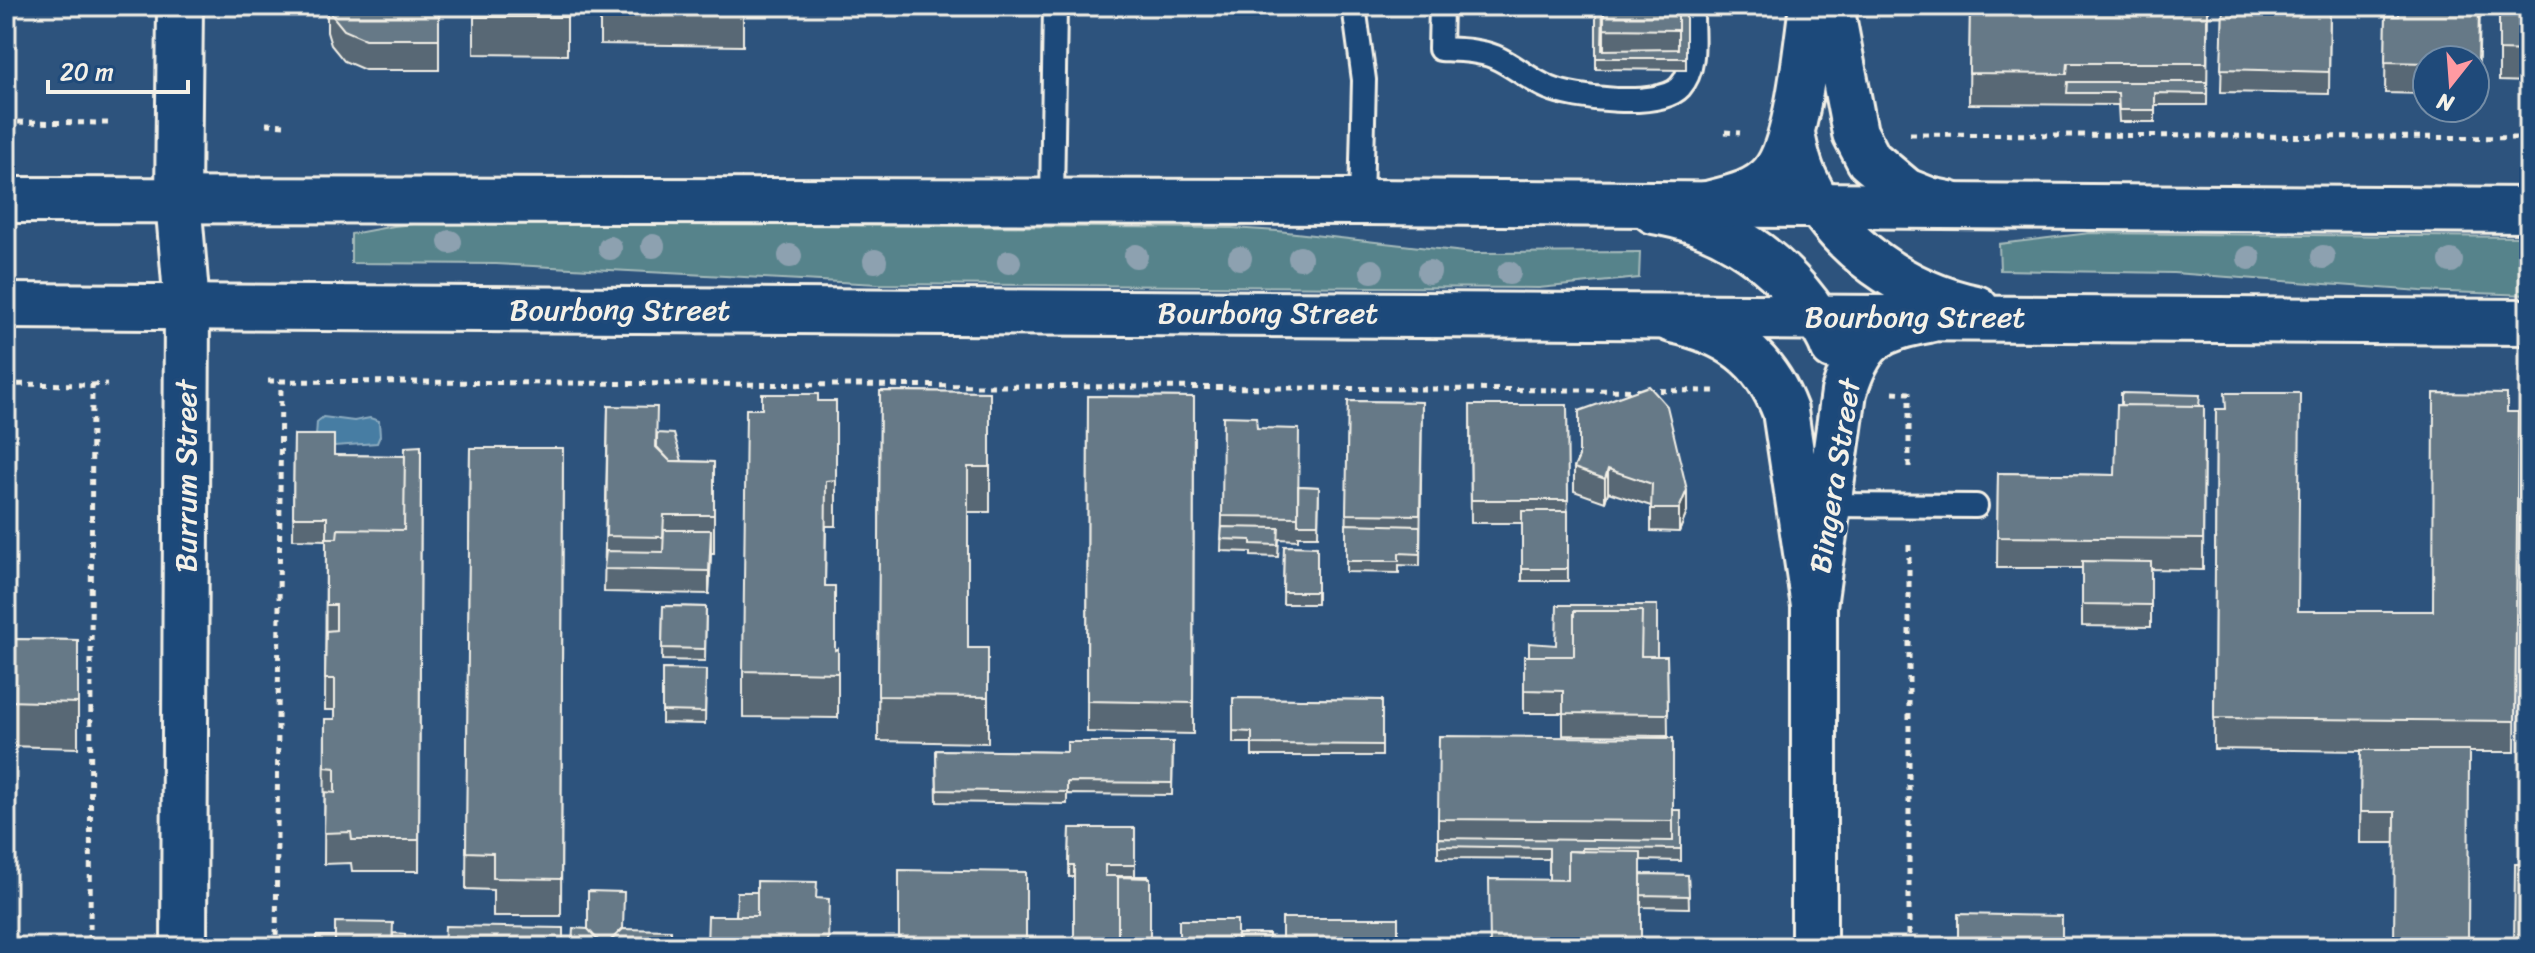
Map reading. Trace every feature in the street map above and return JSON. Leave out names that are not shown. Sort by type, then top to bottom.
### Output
[{"type":"main road","name":"Burrum Street","points":[[180,6],[178,200],[187,306],[184,947]]},
{"type":"main road","points":[[1697,206],[1755,189],[1773,174],[1785,156],[1792,133],[1812,6]]},
{"type":"main road","points":[[1831,6],[1855,133],[1869,160],[1906,191],[1929,200],[1966,207]]},
{"type":"main road","points":[[1792,133],[1803,174],[1822,207],[1863,255],[1921,291],[1949,303],[2029,318]]},
{"type":"main road","points":[[6,200],[1361,202],[2529,210]]},
{"type":"main road","points":[[1617,205],[1672,214],[1706,225],[1738,239],[1766,260],[1795,288],[1830,337],[1844,392]]},
{"type":"main road","name":"Bourbong Street","points":[[6,306],[2529,322]]},
{"type":"main road","name":"Bingera Street","points":[[1650,316],[1694,325],[1720,335],[1762,367],[1778,392],[1785,411],[1814,606]]},
{"type":"main road","name":"Bingera Street","points":[[1814,947],[1814,606],[1844,392],[1858,355],[1869,341],[1887,330],[1910,323],[1950,317]]},
{"type":"lane","points":[[1052,201],[1055,6]]},
{"type":"lane","points":[[1354,6],[1364,80],[1361,202]]},
{"type":"lane","points":[[1441,6],[1440,49],[1472,51],[1497,58],[1531,80],[1567,95],[1644,100],[1669,95],[1680,88],[1686,78],[1692,56],[1692,15]]},
{"type":"lane","points":[[1828,505],[1976,506]]},
{"type":"path","points":[[6,122],[108,123]]},
{"type":"path","points":[[266,124],[286,125]]},
{"type":"path","points":[[1725,132],[1740,133]]},
{"type":"path","points":[[1910,134],[2529,138]]},
{"type":"path","points":[[268,381],[1723,391]]},
{"type":"path","points":[[276,947],[281,381]]},
{"type":"path","points":[[6,384],[107,384]]},
{"type":"path","points":[[90,947],[92,385]]},
{"type":"path","points":[[1888,392],[1909,393],[1909,947]]},
{"type":"green space","points":[[433,222],[1232,228],[1473,253],[1640,252],[1639,278],[1539,288],[878,284],[496,264],[351,263],[351,234]]},
{"type":"green space","points":[[2090,233],[2529,237],[2529,295],[2421,291],[2173,273],[2000,270],[1999,244]]},
{"type":"water","points":[[323,417],[379,421],[380,436],[377,443],[334,446],[316,437],[317,422]]},
{"type":"building","points":[[328,6],[439,6],[439,39],[365,39],[344,30]]},
{"type":"building","points":[[474,6],[567,6],[567,17],[474,17]]},
{"type":"building","points":[[600,6],[743,6],[743,8]]},
{"type":"building","points":[[1596,6],[1603,6],[1602,50],[1678,49],[1678,6],[1686,6],[1686,58],[1596,58]]},
{"type":"building","points":[[1604,6],[1678,6],[1678,30],[1604,29]]},
{"type":"building","points":[[1970,6],[2207,6],[2207,63],[2068,63],[2067,74],[1969,73]]},
{"type":"building","points":[[2223,6],[2330,6],[2329,72],[2221,69]]},
{"type":"building","points":[[2399,6],[2479,6],[2478,44],[2411,44],[2411,63],[2385,62],[2386,16],[2399,16]]},
{"type":"building","points":[[2499,6],[2529,6],[2529,51],[2499,50]]},
{"type":"building","points":[[2068,82],[2207,82],[2207,94],[2155,93],[2155,110],[2119,110],[2118,93],[2067,93]]},
{"type":"building","points":[[1649,386],[1667,406],[1687,490],[1679,509],[1651,509],[1652,484],[1608,469],[1605,479],[1574,468],[1579,457],[1579,411]]},
{"type":"building","points":[[880,391],[990,392],[990,467],[968,467],[968,648],[988,648],[988,697],[878,696]]},
{"type":"building","points":[[2121,393],[2200,395],[2199,406],[2121,405]]},
{"type":"building","points":[[2225,393],[2300,393],[2298,611],[2433,611],[2434,393],[2507,394],[2507,412],[2518,412],[2515,721],[2214,718],[2216,409],[2226,409]]},
{"type":"building","points":[[762,394],[818,394],[818,401],[836,401],[836,480],[826,481],[825,586],[835,586],[838,673],[743,671],[746,409],[762,409]]},
{"type":"building","points":[[1088,396],[1194,397],[1193,703],[1087,701]]},
{"type":"building","points":[[1348,401],[1422,402],[1420,515],[1346,514]]},
{"type":"building","points":[[1470,405],[1567,405],[1568,500],[1471,500]]},
{"type":"building","points":[[2117,405],[2204,406],[2203,539],[1997,537],[1998,473],[2115,475]]},
{"type":"building","points":[[608,406],[657,407],[656,447],[670,461],[714,462],[714,515],[664,515],[663,537],[606,536]]},
{"type":"building","points":[[1223,416],[1256,417],[1257,428],[1299,429],[1298,517],[1222,516]]},
{"type":"building","points":[[657,433],[674,434],[682,461],[670,461],[657,447]]},
{"type":"building","points":[[294,435],[334,435],[334,455],[405,456],[404,530],[338,529],[337,538],[327,538],[327,517],[293,517]]},
{"type":"building","points":[[421,446],[419,840],[352,840],[351,832],[324,833],[325,792],[335,793],[335,768],[325,767],[325,719],[335,719],[335,679],[325,679],[326,631],[336,630],[336,605],[326,605],[326,538],[337,538],[338,529],[404,530],[405,447]]},
{"type":"building","points":[[470,448],[563,448],[561,879],[493,878],[493,853],[466,852]]},
{"type":"building","points":[[2529,484],[2529,731],[2528,731]]},
{"type":"building","points":[[1298,486],[1319,487],[1318,524],[1298,524]]},
{"type":"building","points":[[1522,511],[1568,511],[1568,569],[1522,569]]},
{"type":"building","points":[[1346,524],[1420,526],[1420,554],[1399,553],[1399,561],[1346,561]]},
{"type":"building","points":[[1222,527],[1279,528],[1278,545],[1221,539]]},
{"type":"building","points":[[664,530],[711,530],[709,571],[604,569],[606,551],[663,552]]},
{"type":"building","points":[[1284,546],[1317,547],[1317,592],[1283,592]]},
{"type":"building","points":[[2082,561],[2151,562],[2151,605],[2082,604]]},
{"type":"building","points":[[1557,605],[1657,605],[1657,656],[1641,656],[1642,611],[1574,611],[1574,656],[1529,656],[1529,643],[1556,645]]},
{"type":"building","points":[[663,606],[706,607],[705,649],[662,648]]},
{"type":"building","points":[[1574,611],[1642,611],[1641,656],[1667,656],[1668,714],[1563,713],[1563,691],[1524,690],[1524,656],[1574,656]]},
{"type":"building","points":[[6,639],[78,640],[78,703],[6,701]]},
{"type":"building","points":[[662,669],[706,670],[705,712],[662,711]]},
{"type":"building","points":[[1233,698],[1382,700],[1382,745],[1252,744],[1252,732],[1233,731]]},
{"type":"building","points":[[1439,736],[1673,738],[1673,821],[1438,819]]},
{"type":"building","points":[[1067,742],[1173,742],[1172,783],[1067,782],[1067,792],[937,790],[936,750],[1067,752]]},
{"type":"building","points":[[2361,750],[2469,750],[2468,947],[2394,947],[2395,812],[2360,812]]},
{"type":"building","points":[[1673,810],[1681,810],[1681,849],[1582,848],[1582,852],[1568,851],[1568,880],[1549,880],[1549,848],[1438,846],[1438,838],[1673,841]]},
{"type":"building","points":[[1070,828],[1135,828],[1135,865],[1105,865],[1105,876],[1148,876],[1118,877],[1118,947],[1074,947],[1074,865],[1069,865]]},
{"type":"building","points":[[1568,851],[1641,852],[1641,947],[1490,947],[1489,879],[1568,880]]},
{"type":"building","points":[[2515,864],[2529,864],[2529,943],[2514,943]]},
{"type":"building","points":[[899,870],[1026,872],[1026,947],[899,947]]},
{"type":"building","points":[[1641,874],[1688,875],[1689,896],[1641,895]]},
{"type":"building","points":[[1118,877],[1150,878],[1150,947],[1118,947]]},
{"type":"building","points":[[757,881],[817,882],[816,898],[829,899],[828,947],[707,947],[708,916],[757,916]]},
{"type":"building","points":[[588,891],[624,892],[623,929],[604,947],[588,929]]},
{"type":"building","points":[[737,892],[757,892],[757,916],[736,916]]},
{"type":"building","points":[[1958,914],[2062,916],[2062,947],[1958,947]]},
{"type":"building","points":[[1282,918],[1398,918],[1398,947],[1282,947]]},
{"type":"building","points":[[1179,920],[1237,920],[1237,947],[1179,947]]},
{"type":"building","points":[[335,922],[393,923],[392,947],[335,947]]},
{"type":"building","points":[[445,926],[563,928],[563,947],[444,947]]},
{"type":"building","points":[[573,928],[588,929],[604,947],[572,947]]},
{"type":"building","points":[[622,929],[671,930],[671,947],[604,947]]},
{"type":"building","points":[[393,933],[405,934],[405,947],[393,947]]},
{"type":"building","points":[[1237,934],[1269,934],[1269,947],[1237,947]]},
{"type":"building","points":[[316,936],[335,936],[335,947],[316,947]]},
{"type":"building","points":[[2514,943],[2529,943],[2529,947],[2514,947]]}]
